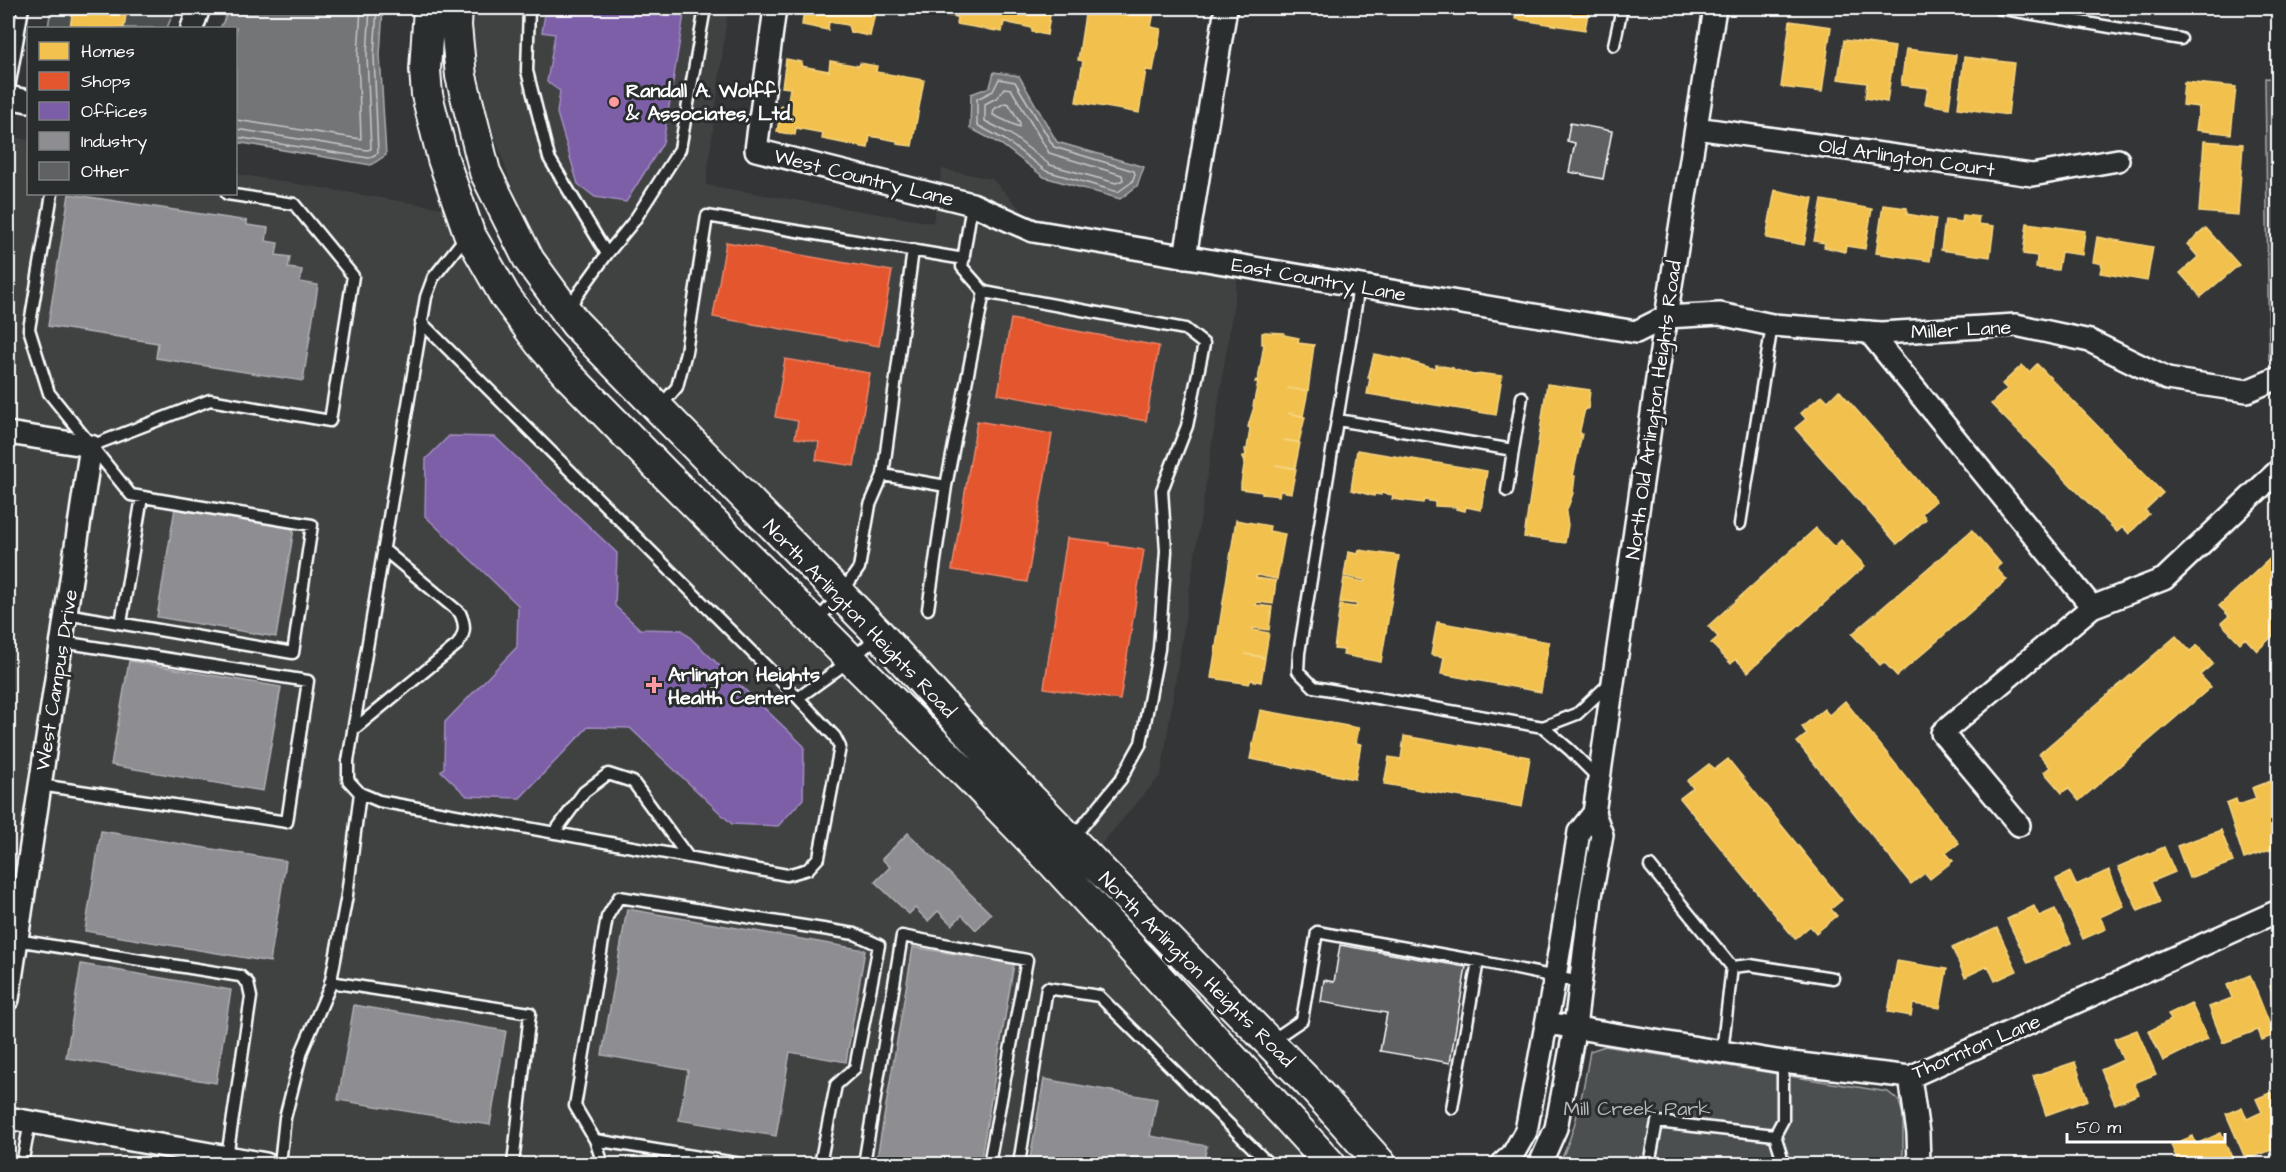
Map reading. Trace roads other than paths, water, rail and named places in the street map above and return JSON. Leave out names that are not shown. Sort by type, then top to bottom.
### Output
[{"type":"main road","name":"North Arlington Heights Road","points":[[429,8],[424,70],[427,95],[443,159],[469,233],[505,296],[539,342],[568,375],[816,622],[1046,856],[1330,1164]]},
{"type":"main road","name":"North Arlington Heights Road","points":[[457,8],[456,26],[461,76],[485,172],[529,260],[566,311],[658,409],[841,594],[1071,841],[1308,1082],[1382,1164]]},
{"type":"street","points":[[192,27],[199,8]]},
{"type":"street","name":"West Country Lane","points":[[775,8],[756,150],[972,204]]},
{"type":"street","points":[[1185,257],[1226,8]]},
{"type":"street","name":"North Old Arlington Heights Road","points":[[1540,1164],[1556,1128],[1575,1027],[1591,896],[1602,835],[1594,813],[1666,317],[1715,8]]},
{"type":"street","points":[[8,96],[27,101]]},
{"type":"street","name":"Old Arlington Court","points":[[1696,128],[2032,175],[2118,160]]},
{"type":"street","name":"East Country Lane","points":[[972,204],[1033,231],[1636,332],[1666,317]]},
{"type":"street","name":"Miller Lane","points":[[1666,317],[1720,314],[1772,325],[1869,332],[2016,325],[2090,341],[2167,379],[2247,390],[2278,378]]},
{"type":"street","points":[[1869,332],[2092,607]]},
{"type":"street","points":[[8,433],[91,446]]},
{"type":"street","name":"West Campus Drive","points":[[8,999],[91,446]]},
{"type":"street","points":[[2019,825],[1941,733],[2092,607],[2164,579],[2278,471]]},
{"type":"street","name":"North Old Arlington Heights Road","points":[[1502,1164],[1513,1154],[1526,1131],[1547,1023],[1579,832],[1594,813]]},
{"type":"street","name":"Thornton Lane","points":[[1547,1023],[1783,1062],[1910,1077],[2278,911]]},
{"type":"street","points":[[1910,1077],[1918,1133],[1919,1164]]},
{"type":"street","points":[[8,1118],[237,1161],[266,1164]]},
{"type":"lane","points":[[8,96],[13,33],[23,8]]},
{"type":"lane","points":[[529,8],[527,71],[549,158],[607,254]]},
{"type":"lane","points":[[566,311],[634,221],[680,149],[705,8]]},
{"type":"lane","points":[[1614,45],[1622,8]]},
{"type":"lane","points":[[1998,8],[2181,39]]},
{"type":"lane","points":[[52,195],[29,329],[49,393],[131,495],[312,525],[293,653],[66,614]]},
{"type":"lane","points":[[91,446],[210,400],[330,421],[352,276],[294,204],[234,195]]},
{"type":"lane","points":[[972,204],[962,267],[984,292],[1185,329],[1204,344],[1187,426],[1162,490],[1166,551],[1159,649],[1141,743],[1121,779],[1071,841]]},
{"type":"lane","points":[[658,409],[678,387],[686,352],[707,216],[964,259]]},
{"type":"lane","points":[[421,322],[835,737],[840,747],[819,857],[808,869],[787,875],[379,801],[360,793],[348,780],[348,761],[353,730],[421,322],[426,297],[433,278],[469,233]]},
{"type":"lane","points":[[816,622],[841,594],[859,568],[870,505],[883,475],[913,250]]},
{"type":"lane","points":[[1359,286],[1299,653],[1298,671],[1314,687],[1543,727],[1599,779]]},
{"type":"lane","points":[[928,609],[946,486],[984,292]]},
{"type":"lane","points":[[1740,524],[1772,325]]},
{"type":"lane","points":[[1507,491],[1522,397]]},
{"type":"lane","points":[[1338,420],[1513,450]]},
{"type":"lane","points":[[883,475],[946,486]]},
{"type":"lane","points":[[121,623],[142,497]]},
{"type":"lane","points":[[353,730],[458,645],[465,634],[464,622],[460,614],[383,549]]},
{"type":"lane","points":[[798,699],[880,635]]},
{"type":"lane","points":[[40,784],[287,822],[308,681],[62,642]]},
{"type":"lane","points":[[1543,727],[1577,714],[1613,680]]},
{"type":"lane","points":[[554,833],[584,792],[608,774],[633,782],[688,857]]},
{"type":"lane","points":[[280,1164],[285,1118],[302,1051],[330,982],[347,895],[360,793]]},
{"type":"lane","points":[[1650,866],[1732,967],[1722,1052]]},
{"type":"lane","points":[[603,1164],[595,1140],[575,1106],[607,917],[619,897],[855,934],[879,945],[855,1068],[836,1085],[820,1164]]},
{"type":"lane","points":[[1268,1043],[1302,1020],[1317,932],[1580,982]]},
{"type":"lane","points":[[864,1164],[902,936],[1027,960],[989,1164]]},
{"type":"lane","points":[[16,940],[240,976],[248,983],[251,997],[237,1161]]},
{"type":"lane","points":[[1452,1108],[1478,961]]},
{"type":"lane","points":[[1732,967],[1750,964],[1833,978]]},
{"type":"lane","points":[[330,982],[530,1013],[513,1164]]},
{"type":"lane","points":[[1019,1164],[1047,988],[1099,996],[1269,1164]]},
{"type":"lane","points":[[1783,1062],[1783,1120],[1775,1135],[1784,1164]]},
{"type":"lane","points":[[22,1164],[30,1122]]},
{"type":"lane","points":[[1649,1164],[1657,1122],[1775,1135]]},
{"type":"lane","points":[[595,1140],[741,1164]]},
{"type":"water","points":[[230,8],[383,8],[380,55],[386,155],[371,165],[237,142],[237,27],[220,27]]},
{"type":"water","points":[[994,72],[1019,76],[1057,142],[1144,167],[1137,186],[1120,199],[1044,177],[1002,145],[970,128],[971,94],[990,87]]},
{"type":"place","name":"Randall A. Wolff & Associates, Ltd.","points":[[614,102]]},
{"type":"place","name":"Arlington Heights Health Center","points":[[654,685]]},
{"type":"park label","name":"Mill Creek Park","points":[[1637,1108]]}]
